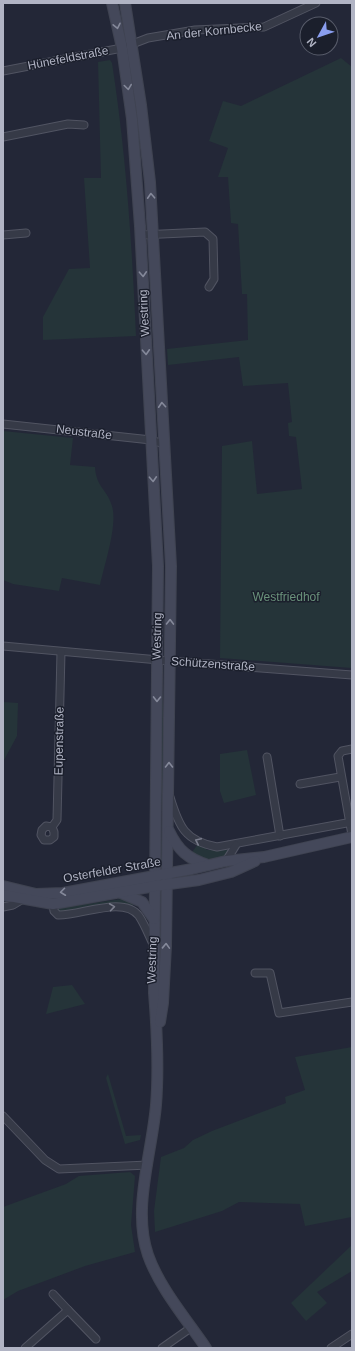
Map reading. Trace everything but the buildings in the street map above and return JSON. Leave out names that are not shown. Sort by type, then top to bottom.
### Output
[{"type":"main road","name":"Westring","points":[[112,3],[122,48],[132,119],[141,235],[158,566],[154,919],[154,993],[158,1037]]},
{"type":"main road","name":"Westring","points":[[125,3],[150,182],[171,566],[168,879],[164,991],[158,1037],[156,1105],[142,1211],[143,1237],[149,1258],[161,1282],[206,1348]]},
{"type":"main road","points":[[168,828],[173,840],[183,853],[195,862],[210,866]]},
{"type":"main road","name":"Osterfelder Straße","points":[[3,895],[53,904],[155,886],[168,879],[226,861],[264,857],[352,836]]},
{"type":"main road","name":"Osterfelder Straße","points":[[3,886],[36,894],[63,893],[155,875],[168,879],[200,880],[226,873],[264,857]]},
{"type":"main road","points":[[119,892],[142,902],[154,919]]},
{"type":"street","name":"An der Kornbecke","points":[[132,45],[148,38],[195,30],[264,27],[316,3]]},
{"type":"street","name":"Hünefeldstraße","points":[[3,71],[132,45]]},
{"type":"street","points":[[3,137],[68,124],[84,125]]},
{"type":"street","points":[[141,235],[205,232],[209,234],[213,239],[214,279],[209,287]]},
{"type":"street","points":[[3,235],[26,233]]},
{"type":"street","name":"Neustraße","points":[[3,424],[151,440],[164,444]]},
{"type":"street","name":"Schützenstraße","points":[[3,646],[170,662],[352,675]]},
{"type":"street","name":"Eupenstraße","points":[[52,827],[57,820],[61,652]]},
{"type":"street","name":"Osterfelder Straße","points":[[352,749],[342,751],[338,756],[340,777],[351,823],[352,836]]},
{"type":"street","points":[[266,757],[280,836]]},
{"type":"street","points":[[300,784],[340,777]]},
{"type":"street","points":[[169,793],[178,820],[190,838],[199,843],[217,848],[351,823]]},
{"type":"street","points":[[226,861],[236,845]]},
{"type":"street","points":[[3,907],[12,905],[23,899]]},
{"type":"street","points":[[53,904],[54,911],[58,915],[121,906],[129,908],[138,914],[154,947]]},
{"type":"street","points":[[255,973],[270,973],[279,1014],[352,1002]]},
{"type":"street","points":[[3,1116],[45,1160],[59,1169],[148,1169]]},
{"type":"street","points":[[53,1294],[96,1339]]},
{"type":"street","points":[[25,1348],[68,1310]]},
{"type":"street","points":[[162,1348],[192,1327]]},
{"type":"street","points":[[331,1348],[352,1334]]},
{"type":"green space","name":"Westfriedhof","points":[[341,58],[352,67],[352,668],[220,658],[222,446],[252,441],[257,494],[302,489],[296,437],[289,436],[288,423],[292,422],[288,383],[243,386],[239,357],[168,365],[167,349],[248,340],[247,294],[242,294],[238,224],[231,223],[228,177],[218,177],[228,148],[209,141],[223,101],[241,106]]},
{"type":"green space","points":[[110,60],[112,63],[117,97],[125,165],[133,267],[136,336],[43,340],[43,317],[69,269],[90,268],[84,178],[101,178],[98,62]]},
{"type":"green space","points":[[3,431],[73,438],[70,465],[95,467],[97,479],[110,500],[113,514],[112,534],[100,585],[62,578],[59,591],[13,584],[3,580]]},
{"type":"green space","points":[[161,683],[165,756],[164,859],[161,860],[162,814],[160,778]]},
{"type":"green space","points":[[3,702],[18,703],[17,736],[3,762]]},
{"type":"green space","points":[[247,750],[256,795],[224,803],[220,791],[220,754]]},
{"type":"green space","points":[[198,844],[205,847],[207,850],[230,850],[223,859],[208,861],[190,855]]},
{"type":"green space","points":[[122,899],[136,902],[131,907],[64,914],[59,911],[58,908]]},
{"type":"green space","points":[[72,985],[85,1004],[46,1014],[53,987]]},
{"type":"green space","points":[[352,1047],[352,1217],[305,1226],[300,1204],[239,1202],[222,1211],[155,1232],[154,1211],[161,1157],[184,1148],[193,1140],[212,1131],[286,1103],[285,1097],[305,1090],[295,1057]]},
{"type":"green space","points":[[108,1074],[126,1136],[141,1135],[140,1140],[125,1144],[106,1078]]},
{"type":"green space","points":[[130,1172],[135,1176],[131,1225],[135,1252],[85,1266],[18,1291],[3,1300],[3,1207],[66,1184],[79,1176]]},
{"type":"green space","points":[[352,1245],[352,1271],[317,1292],[327,1303],[306,1321],[291,1303]]}]
